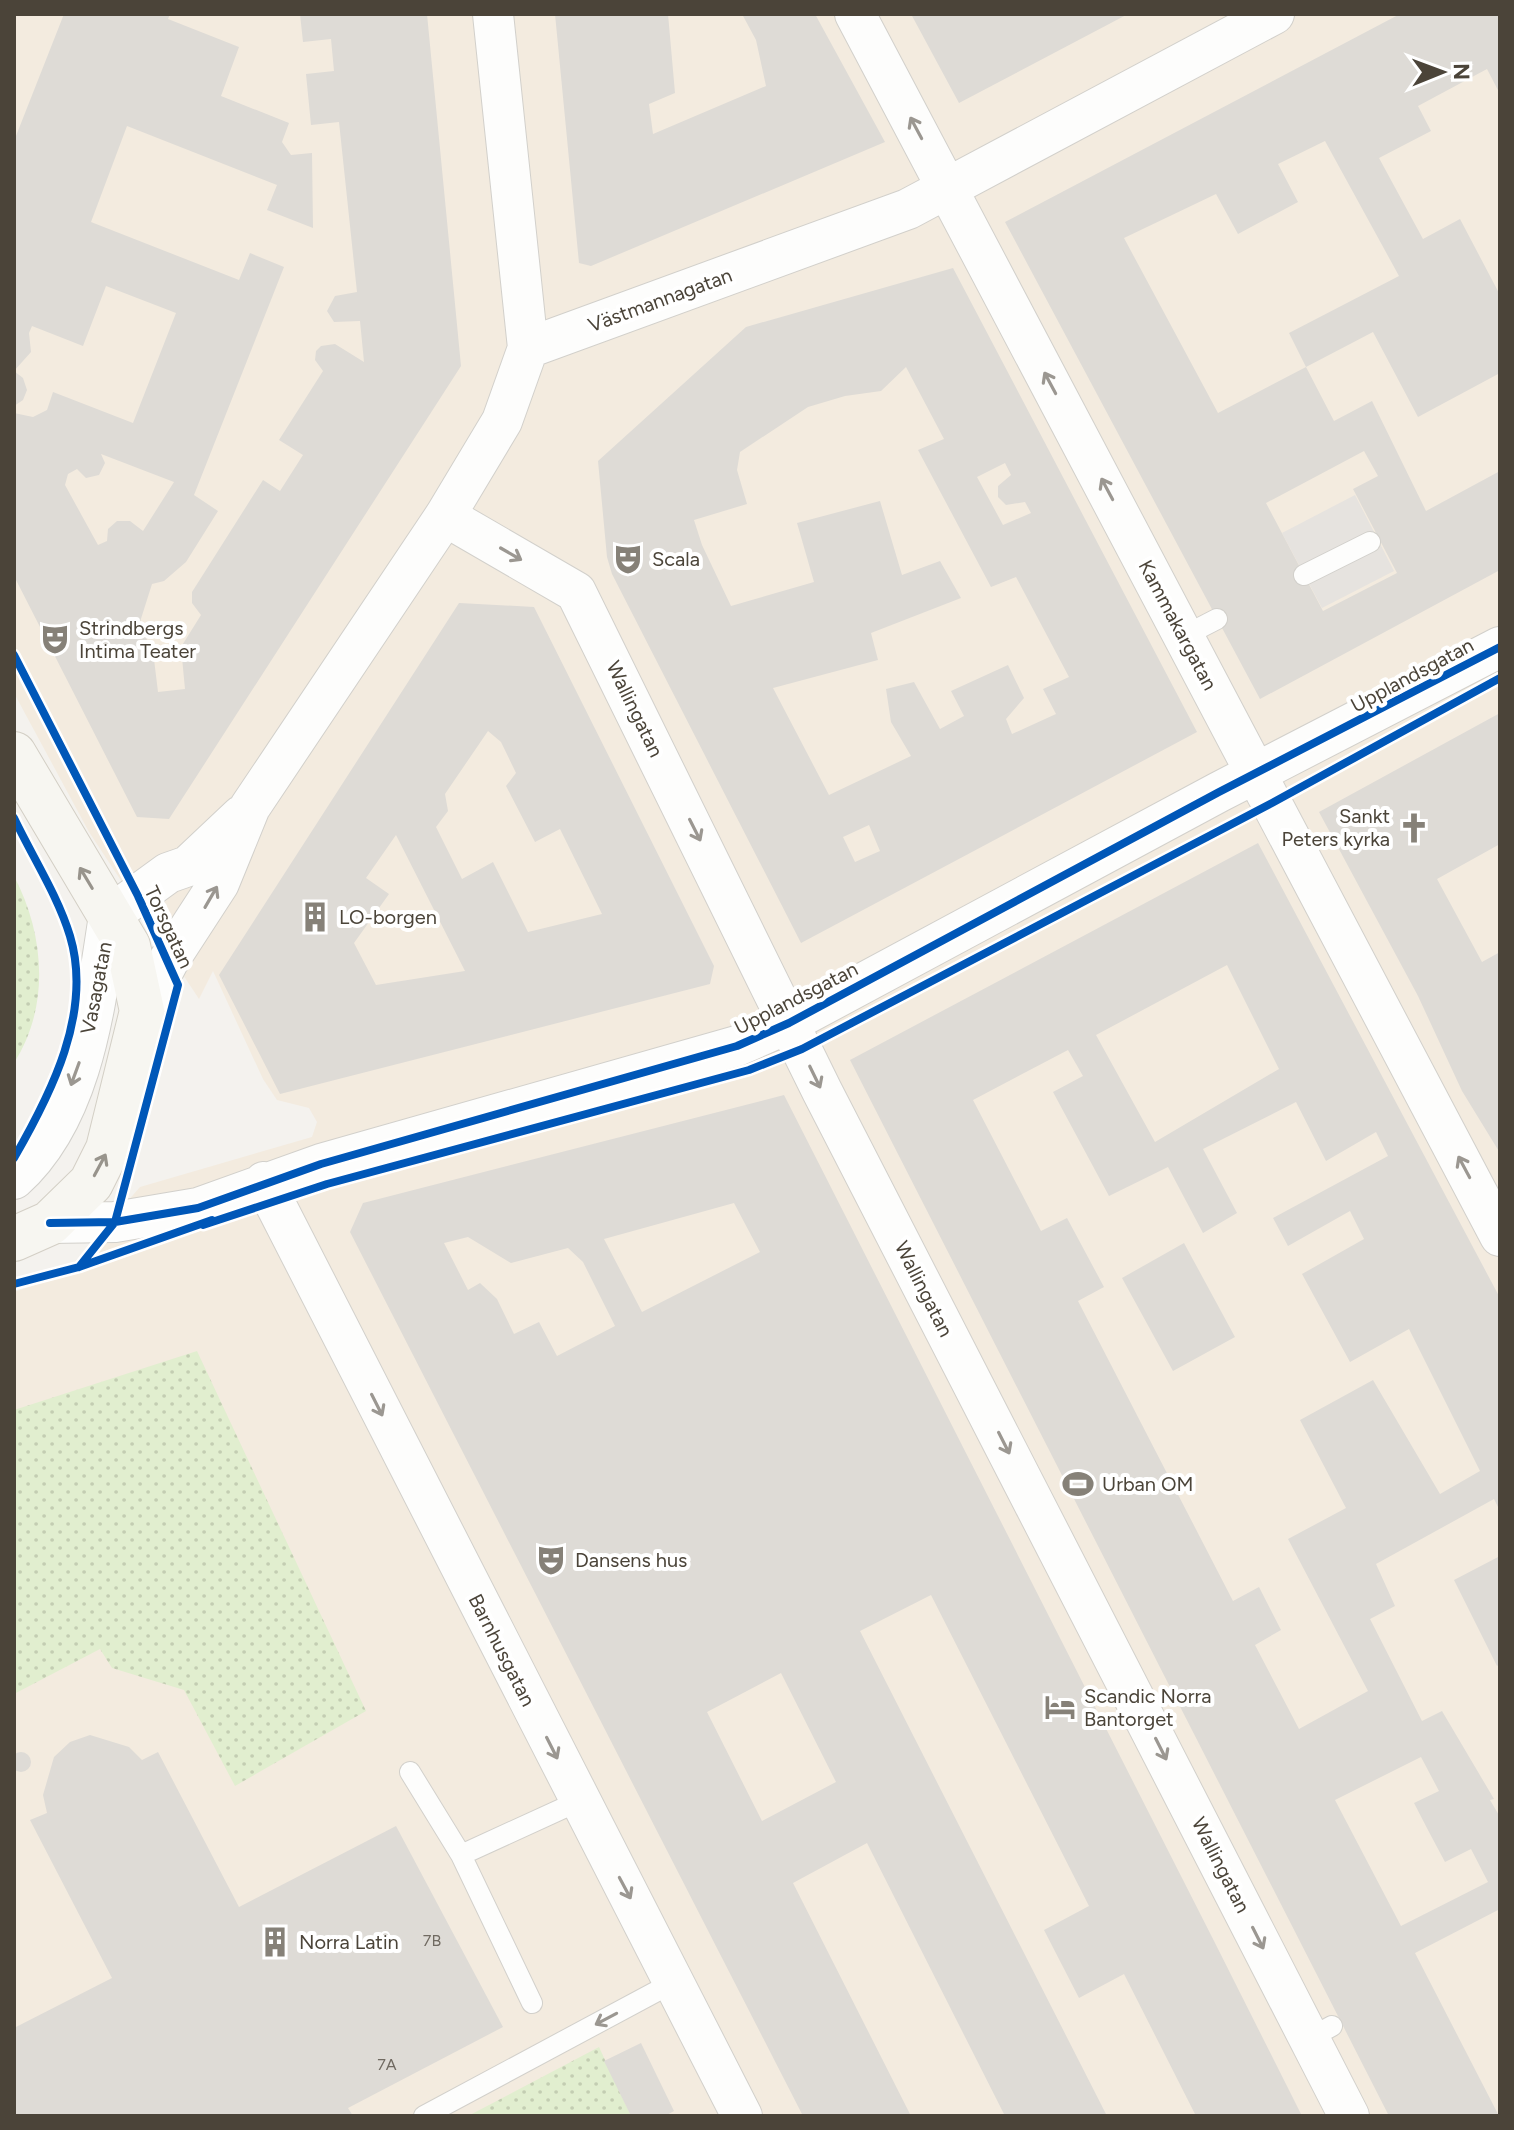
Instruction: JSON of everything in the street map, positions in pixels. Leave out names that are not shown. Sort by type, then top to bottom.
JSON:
[{"type":"main road","points":[[14,754],[109,916]]},
{"type":"main road","name":"Vasagatan","points":[[32,1231],[91,1183],[108,1149],[142,1011],[128,946],[109,916]]},
{"type":"street","points":[[142,1011],[169,960],[219,883],[250,807],[445,516],[502,421],[528,348],[493,14]]},
{"type":"street","name":"Kammakargatan","points":[[855,14],[947,188],[1200,628],[1257,773],[1500,1236]]},
{"type":"street","name":"Västmannagatan","points":[[528,348],[908,209],[1274,14]]},
{"type":"street","name":"Wallingatan","points":[[445,516],[576,592],[789,1023],[1321,2032],[1349,2116]]},
{"type":"street","name":"Upplandsgatan","points":[[32,1231],[156,1217],[198,1208],[264,1182],[737,1046],[789,1023],[1500,647]]},
{"type":"street","points":[[109,916],[168,873],[188,866],[250,807]]},
{"type":"street","name":"Vasagatan","points":[[14,1179],[28,1166],[53,1130],[78,1071],[97,995],[109,916]]},
{"type":"street","name":"Barnhusgatan","points":[[264,1182],[742,2116]]},
{"type":"lane","points":[[1304,575],[1370,542]]},
{"type":"lane","points":[[410,1772],[461,1855],[532,2003]]},
{"type":"lane","points":[[461,1855],[579,1801]]},
{"type":"lane","points":[[424,2116],[674,1982]]},
{"type":"shaded area","points":[[16,14],[1500,14],[1500,2116],[14,2116],[14,1292],[62,1276],[140,1187],[312,1137],[317,1122],[309,1108],[277,1100],[263,1079],[213,971],[199,999],[89,832],[14,693]]},
{"type":"shaded area","points":[[1355,495],[1394,571],[1322,608],[1282,533]]},
{"type":"green space","points":[[14,876],[32,921],[39,969],[34,1017],[14,1063]]},
{"type":"green space","points":[[197,1351],[366,1711],[235,1786],[184,1690],[112,1668],[100,1649],[14,1694],[14,1410]]},
{"type":"green space","points":[[599,2047],[631,2116],[468,2116]]},
{"type":"building","points":[[64,14],[170,14],[168,19],[239,47],[221,96],[289,123],[282,142],[291,155],[312,153],[313,228],[267,210],[277,185],[127,126],[91,222],[239,280],[250,253],[284,267],[194,495],[218,511],[186,562],[164,581],[152,584],[139,625],[153,651],[158,692],[185,689],[181,647],[201,615],[192,603],[192,592],[263,480],[280,491],[303,455],[279,440],[323,371],[315,360],[316,351],[321,346],[335,344],[364,362],[360,321],[334,322],[327,311],[335,296],[357,292],[339,122],[311,125],[306,74],[334,71],[331,39],[303,42],[300,14],[427,14],[461,366],[169,819],[137,817],[14,576],[14,413],[33,417],[47,410],[53,392],[133,423],[176,313],[106,286],[83,346],[32,326],[29,333],[31,352],[14,371],[14,141]],"holes":[[[101,454],[174,482],[143,531],[130,521],[117,521],[108,529],[107,541],[98,545],[65,485],[68,474],[77,469],[86,478],[99,475],[105,463]]]},
{"type":"building","points":[[555,14],[668,14],[675,93],[649,104],[653,134],[766,86],[756,40],[742,14],[815,14],[885,142],[591,266],[579,263]]},
{"type":"building","points":[[911,14],[1128,14],[959,103]]},
{"type":"building","points":[[1400,14],[1500,14],[1500,94],[1487,69],[1418,106],[1431,131],[1379,158],[1423,239],[1460,219],[1500,295],[1500,373],[1418,417],[1373,332],[1306,367],[1334,421],[1372,401],[1426,511],[1500,471],[1500,570],[1260,699],[1005,222]],"holes":[[[1325,141],[1399,276],[1289,333],[1306,367],[1218,413],[1124,238],[1216,194],[1238,234],[1298,202],[1278,164]],[[1364,451],[1378,476],[1353,489],[1397,573],[1323,611],[1266,503]]]},
{"type":"building","points":[[953,268],[1197,732],[801,943],[612,574],[607,557],[598,461],[746,327]],"holes":[[[906,367],[944,439],[918,450],[991,587],[1016,577],[1069,677],[1043,689],[1056,714],[1012,734],[1006,719],[1024,698],[1008,665],[951,691],[964,716],[940,729],[914,682],[886,689],[891,722],[911,756],[829,795],[773,688],[878,660],[871,633],[961,598],[940,561],[902,575],[880,501],[797,523],[814,582],[731,606],[702,545],[694,520],[747,504],[737,470],[740,452],[808,407],[845,396],[881,391]],[[1005,463],[1011,475],[998,486],[998,497],[1006,505],[1025,502],[1031,513],[1003,525],[977,477]],[[869,825],[880,851],[855,862],[843,837]]]},
{"type":"building","points":[[14,371],[23,378],[27,390],[23,400],[14,406]]},
{"type":"building","points":[[459,603],[534,607],[714,966],[710,984],[280,1094],[219,975]],"holes":[[[488,731],[501,742],[516,773],[506,786],[535,842],[560,829],[602,914],[528,932],[493,862],[462,879],[436,827],[448,811],[445,794]],[[396,835],[465,971],[376,985],[354,943],[389,894],[366,878]]]},
{"type":"building","points":[[1500,713],[1500,844],[1437,879],[1482,962],[1500,952],[1500,1153],[1462,1091],[1418,996],[1319,812]]},
{"type":"building","points":[[1258,843],[1500,1298],[1500,1511],[1494,1499],[1376,1564],[1395,1606],[1370,1619],[1422,1721],[1442,1711],[1494,1799],[1490,1800],[1500,1817],[1500,1909],[1415,1953],[1499,2116],[1389,2116],[850,1060]],"holes":[[[1227,965],[1279,1069],[1155,1142],[1096,1035]],[[1068,1050],[1083,1076],[1053,1092],[1109,1196],[1168,1167],[1203,1233],[1237,1213],[1203,1149],[1296,1102],[1326,1161],[1376,1132],[1388,1156],[1273,1218],[1288,1246],[1350,1211],[1364,1239],[1302,1274],[1350,1362],[1409,1329],[1480,1471],[1440,1494],[1373,1380],[1300,1420],[1346,1508],[1288,1539],[1368,1691],[1299,1729],[1255,1645],[1281,1630],[1259,1587],[1233,1601],[1078,1301],[1104,1287],[1067,1218],[1041,1231],[973,1100]],[[1421,1757],[1439,1791],[1414,1803],[1445,1862],[1471,1849],[1488,1882],[1401,1926],[1335,1800]]]},
{"type":"building","points":[[784,1095],[1302,2116],[1196,2116],[1124,1974],[1079,1998],[1044,1930],[1089,1906],[931,1595],[860,1631],[1107,2116],[1005,2116],[867,1843],[793,1883],[911,2116],[803,2116],[350,1232],[363,1203]],"holes":[[[734,1203],[760,1252],[642,1312],[604,1239]],[[468,1237],[511,1263],[568,1248],[583,1262],[615,1326],[557,1356],[539,1322],[514,1334],[497,1299],[480,1283],[468,1290],[444,1243]],[[781,1673],[836,1782],[762,1821],[707,1712]]]},
{"type":"building","points":[[1184,1243],[1235,1337],[1173,1371],[1122,1278]]},
{"type":"building","points":[[1500,1556],[1500,1664],[1497,1666],[1454,1580]]},
{"type":"building","name":"Norra Latin","points":[[90,1735],[129,1747],[142,1760],[158,1752],[239,1907],[396,1826],[503,2027],[348,2108],[353,2116],[14,2116],[14,2028],[112,1978],[30,1820],[47,1813],[43,1795],[54,1757],[70,1742]]},
{"type":"building","points":[[21,1752],[28,1755],[31,1762],[28,1769],[21,1772],[14,1769],[11,1762],[14,1755]]},
{"type":"building","points":[[641,2043],[674,2111],[665,2116],[631,2116],[604,2061]]},
{"type":"cycle path","points":[[50,1223],[115,1222],[198,1208],[321,1164],[737,1046],[789,1023],[1219,792],[1500,647]]},
{"type":"cycle path","name":"Torsgatan","points":[[14,655],[138,896],[178,985],[115,1222],[79,1267]]},
{"type":"cycle path","points":[[203,1225],[327,1184],[749,1070],[802,1049],[1272,803],[1500,678]]},
{"type":"cycle path","points":[[14,818],[65,921],[76,965],[76,994],[64,1052],[42,1107],[14,1158]]},
{"type":"cycle path","points":[[14,1284],[79,1267],[212,1220]]},
{"type":"place","name":"Scala","points":[[628,559]]},
{"type":"place","name":"Strindbergs Intima Teater","points":[[55,639]]},
{"type":"place","name":"Sankt Peters kyrka","points":[[1414,828]]},
{"type":"place","name":"LO-borgen","points":[[315,917]]},
{"type":"place","name":"Urban OM","points":[[1078,1484]]},
{"type":"place","name":"Dansens hus","points":[[551,1560]]},
{"type":"place","name":"Scandic Norra Bantorget","points":[[1060,1707]]},
{"type":"place","name":"Norra Latin","points":[[275,1942]]}]
